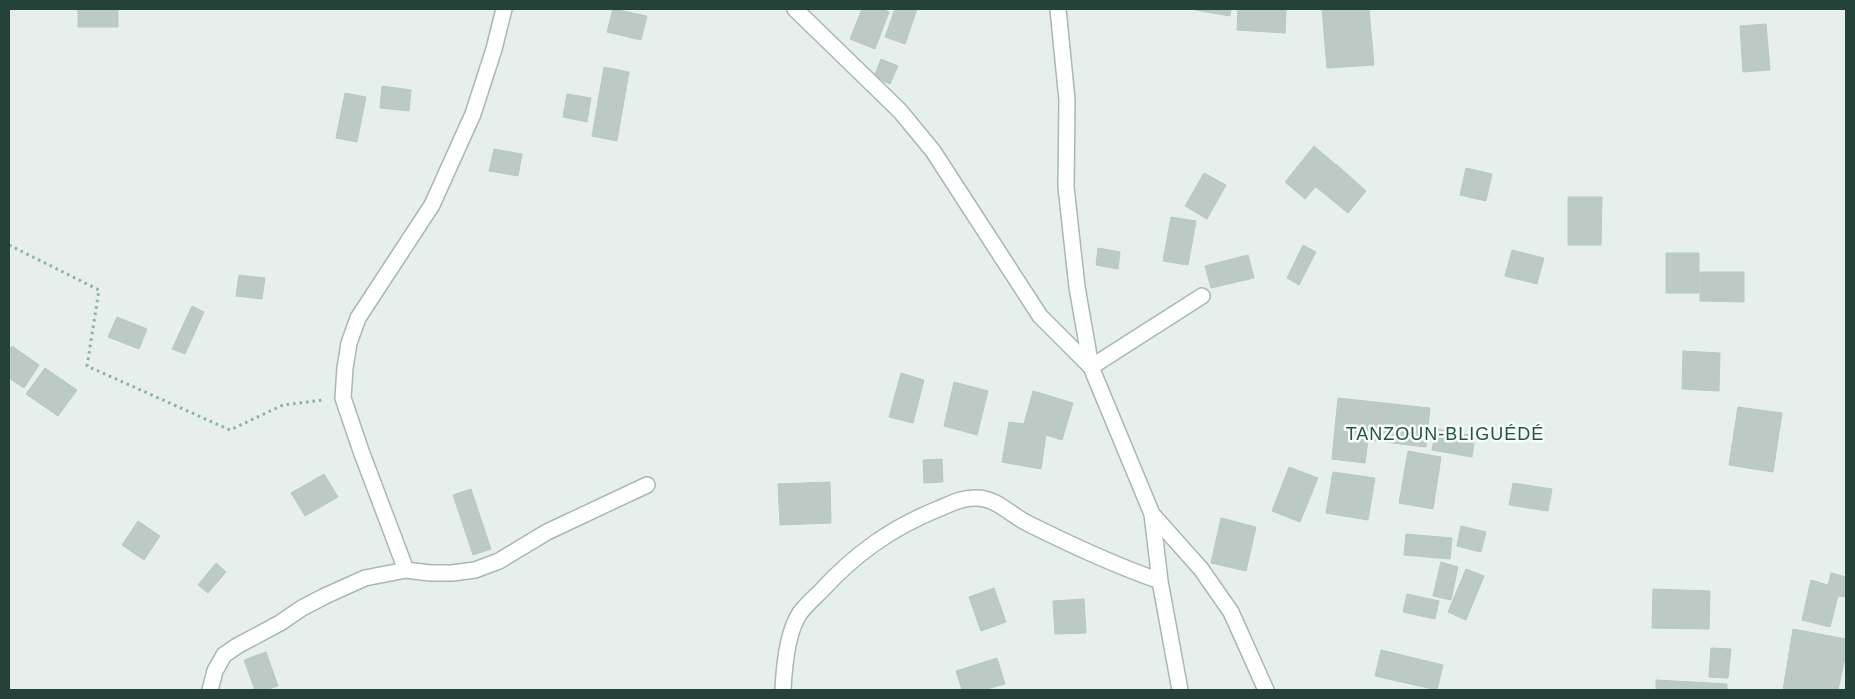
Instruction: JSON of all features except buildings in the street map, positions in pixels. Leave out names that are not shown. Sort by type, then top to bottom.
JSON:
[{"type":"street","points":[[406,570],[343,398],[349,344],[358,318],[432,205],[473,114],[494,49],[504,9]]},
{"type":"street","points":[[794,9],[900,111],[933,151],[1040,316],[1091,367]]},
{"type":"street","points":[[1058,9],[1067,100],[1066,187],[1077,287],[1091,367],[1152,514],[1160,581],[1180,690]]},
{"type":"street","points":[[1091,367],[1202,296]]},
{"type":"street","points":[[210,690],[215,671],[224,655],[260,632],[280,623],[302,608],[333,592],[365,578],[406,570],[444,573],[475,570],[499,561],[547,532],[647,485]]},
{"type":"street","points":[[783,690],[787,653],[792,630],[800,614],[822,589],[862,551],[886,535],[927,513],[958,500],[978,498],[992,501],[1024,522],[1079,549],[1123,568],[1160,581]]},
{"type":"street","points":[[1152,514],[1201,568],[1232,612],[1266,690]]},
{"type":"path","points":[[9,245],[100,290],[87,366],[230,430],[283,405],[343,398]]},
{"type":"district","name":"TANZOUN-BLIGUÉDÉ","points":[[1445,434]]}]
